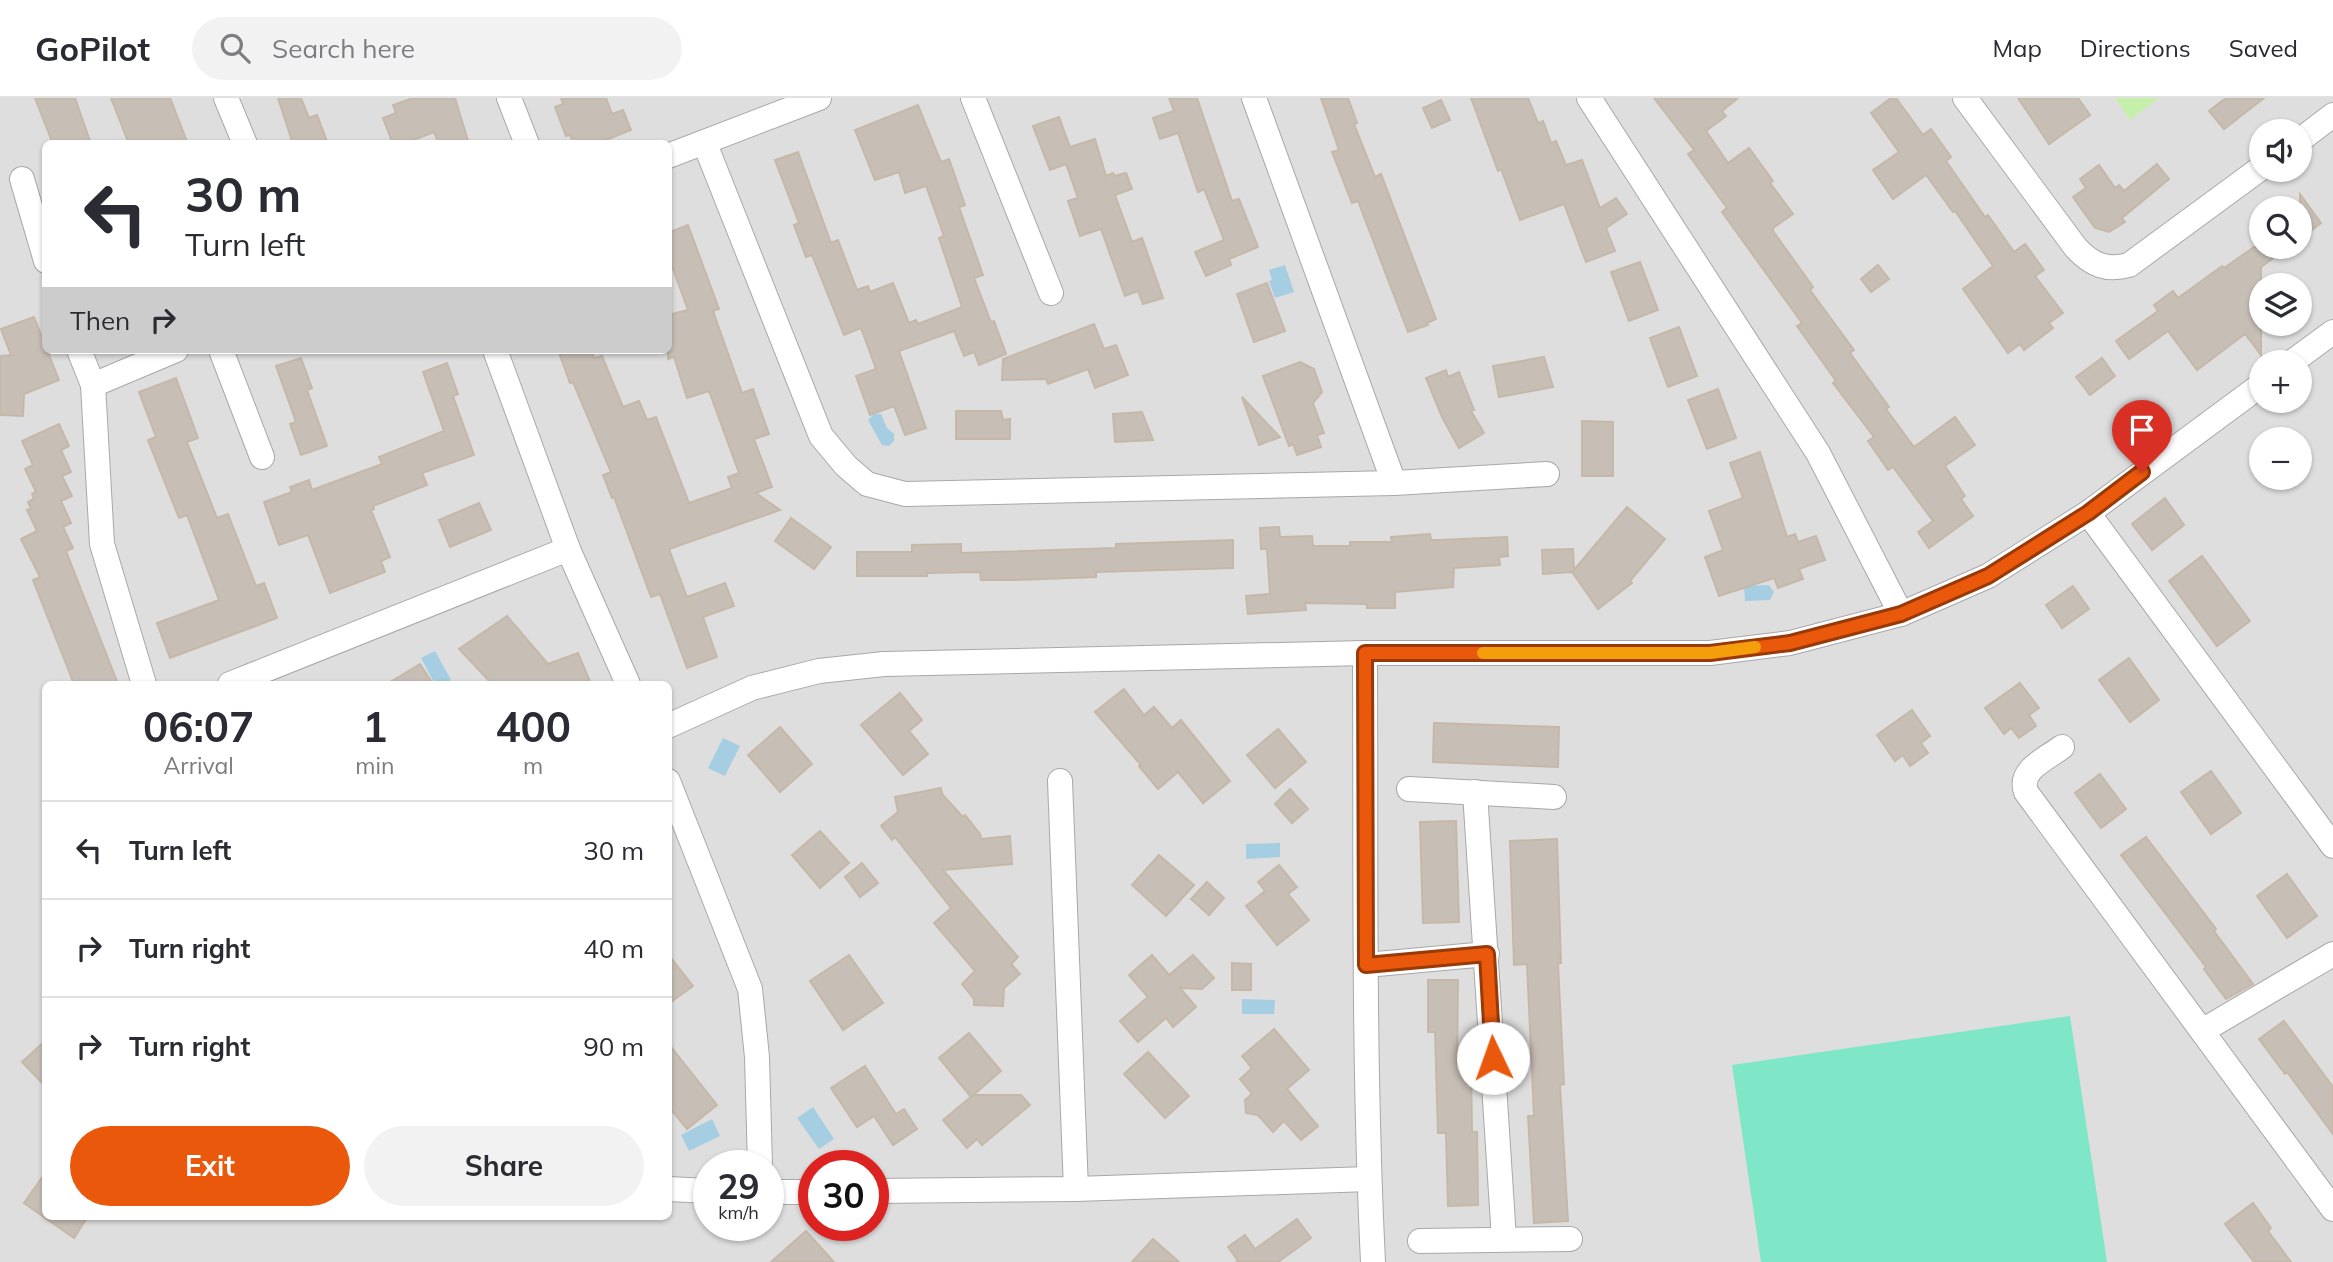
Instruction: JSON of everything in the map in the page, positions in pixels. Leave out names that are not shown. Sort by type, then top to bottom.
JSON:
[{"type":"street","points":[[226,98],[242,140]]},
{"type":"street","points":[[509,98],[525,140]]},
{"type":"street","points":[[672,155],[705,144],[785,104],[818,98]]},
{"type":"street","points":[[973,98],[1052,293]]},
{"type":"street","points":[[1254,98],[1394,483]]},
{"type":"street","points":[[1589,98],[1818,453],[1901,614]]},
{"type":"street","points":[[1965,98],[2076,248],[2088,260],[2101,267],[2115,269],[2129,265],[2249,177]]},
{"type":"street","points":[[2312,131],[2333,115]]},
{"type":"street","points":[[705,144],[821,436],[846,466],[867,484],[905,494],[1394,483],[1547,474]]},
{"type":"street","points":[[22,179],[42,247]]},
{"type":"street","points":[[2308,350],[2333,332]]},
{"type":"street","points":[[81,354],[93,385],[102,544],[143,681]]},
{"type":"street","points":[[93,385],[167,354]]},
{"type":"street","points":[[223,354],[262,457]]},
{"type":"street","points":[[496,354],[568,549],[627,681]]},
{"type":"street","points":[[672,724],[752,688],[819,671],[884,664],[1365,653],[1710,653],[1790,643],[1901,614],[1988,576],[2088,513],[2249,394]]},
{"type":"street","points":[[2088,513],[2333,846]]},
{"type":"street","points":[[238,681],[568,549]]},
{"type":"street","points":[[1365,653],[1366,965],[1373,1262]]},
{"type":"street","points":[[2062,747],[2026,774],[2023,783],[2026,792],[2333,1209]]},
{"type":"street","points":[[1060,782],[1076,1189]]},
{"type":"street","points":[[1409,789],[1554,797]]},
{"type":"street","points":[[672,792],[750,989],[757,1057],[760,1150]]},
{"type":"street","points":[[1475,792],[1504,1240]]},
{"type":"street","points":[[1366,965],[1487,954]]},
{"type":"street","points":[[2202,1031],[2333,954]]},
{"type":"street","points":[[889,1191],[1076,1189],[1369,1179]]},
{"type":"street","points":[[672,1189],[693,1190]]},
{"type":"street","points":[[1420,1241],[1570,1239]]},
{"type":"shaded area","points":[[0,98],[2333,98],[2333,1262],[0,1262]]},
{"type":"green space","points":[[2115,98],[2159,98],[2130,120]]},
{"type":"green space","points":[[2070,1016],[2107,1262],[1761,1262],[1732,1065]]},
{"type":"water","points":[[1285,265],[1294,292],[1275,298],[1269,281],[1272,280],[1269,270]]},
{"type":"water","points":[[874,414],[881,414],[887,428],[894,434],[894,441],[889,446],[882,445],[868,420]]},
{"type":"water","points":[[1769,585],[1774,592],[1770,600],[1745,601],[1744,586]]},
{"type":"water","points":[[435,651],[451,680],[433,681],[421,658]]},
{"type":"water","points":[[723,738],[740,746],[725,776],[708,768]]},
{"type":"water","points":[[1280,843],[1280,857],[1246,859],[1246,844]]},
{"type":"water","points":[[1242,999],[1275,1000],[1274,1014],[1242,1014]]},
{"type":"water","points":[[813,1107],[834,1139],[819,1149],[797,1118]]},
{"type":"water","points":[[712,1119],[720,1136],[689,1151],[681,1135]]},
{"type":"building","points":[[35,98],[75,98],[90,140],[51,140]]},
{"type":"building","points":[[111,98],[170,98],[186,140],[127,140]]},
{"type":"building","points":[[278,98],[301,98],[309,118],[317,115],[326,140],[292,140]]},
{"type":"building","points":[[413,98],[455,98],[468,140],[437,140],[434,132],[413,140],[391,140],[383,118],[396,113],[393,105]]},
{"type":"building","points":[[561,98],[606,98],[612,114],[623,110],[631,130],[606,140],[572,140],[570,135],[566,136],[555,107],[563,104]]},
{"type":"building","points":[[1169,98],[1197,98],[1232,201],[1239,199],[1258,247],[1229,259],[1231,265],[1206,276],[1195,252],[1224,240],[1204,189],[1198,192],[1178,133],[1160,139],[1153,118],[1174,111]]},
{"type":"building","points":[[1321,98],[1348,98],[1357,123],[1354,124],[1375,177],[1381,174],[1436,319],[1427,323],[1428,325],[1408,332],[1358,201],[1352,203],[1332,152],[1339,150]]},
{"type":"building","points":[[1471,98],[1528,98],[1538,123],[1543,121],[1551,143],[1556,141],[1566,165],[1582,160],[1600,208],[1616,198],[1627,214],[1606,228],[1615,251],[1586,262],[1564,204],[1520,220],[1501,169],[1498,171]]},
{"type":"building","points":[[1654,98],[1738,98],[1722,111],[1726,116],[1706,131],[1728,163],[1749,148],[1773,181],[1770,183],[1793,214],[1773,228],[1773,231],[1813,287],[1810,290],[1854,350],[1850,353],[1889,407],[1886,409],[1914,447],[1955,417],[1975,445],[1945,466],[1965,496],[1961,499],[1973,516],[1929,548],[1918,532],[1933,521],[1893,467],[1888,470],[1868,441],[1874,437],[1833,383],[1836,381],[1797,326],[1802,323],[1722,212],[1727,208],[1688,154],[1694,150]]},
{"type":"building","points":[[1891,98],[1896,98],[1923,135],[1931,129],[1951,157],[1946,161],[1985,217],[1988,215],[2014,252],[2025,244],[2044,270],[2035,276],[2063,313],[2049,323],[2053,328],[2024,350],[2020,344],[2008,353],[1963,289],[1993,266],[1926,175],[1893,199],[1873,170],[1899,152],[1871,113]]},
{"type":"building","points":[[2018,98],[2078,98],[2090,115],[2049,144]]},
{"type":"building","points":[[2226,98],[2264,98],[2224,129],[2209,111]]},
{"type":"building","points":[[1441,100],[1450,120],[1432,128],[1423,108]]},
{"type":"building","points":[[918,105],[941,162],[949,159],[965,205],[959,207],[983,275],[974,278],[1006,354],[979,365],[974,352],[964,356],[954,331],[899,351],[926,428],[905,435],[894,406],[870,415],[856,376],[876,369],[861,328],[844,335],[812,255],[806,257],[794,225],[799,223],[775,160],[798,152],[831,243],[838,240],[857,290],[868,286],[870,292],[893,283],[909,323],[916,320],[918,324],[962,307],[939,238],[944,236],[926,186],[905,193],[899,172],[875,180],[855,130]]},
{"type":"building","points":[[1059,117],[1070,147],[1095,139],[1106,176],[1126,173],[1132,189],[1115,195],[1132,242],[1142,238],[1163,298],[1143,304],[1138,291],[1125,296],[1101,229],[1080,236],[1068,201],[1078,198],[1066,164],[1050,170],[1033,126]]},
{"type":"building","points":[[2157,164],[2169,179],[2122,218],[2125,222],[2109,232],[2095,228],[2073,197],[2086,188],[2080,179],[2099,165],[2115,188],[2119,185],[2124,191]]},
{"type":"building","points":[[2312,211],[2321,223],[2312,230]]},
{"type":"building","points":[[688,225],[719,309],[713,311],[742,393],[753,389],[769,434],[754,439],[772,487],[756,493],[780,510],[669,549],[687,597],[725,583],[734,606],[703,617],[717,657],[687,668],[660,594],[651,597],[614,497],[612,498],[603,475],[611,472],[559,354],[592,354],[594,358],[602,356],[623,407],[639,401],[647,420],[656,417],[689,503],[732,488],[728,477],[739,473],[709,391],[687,398],[674,357],[668,359],[668,354],[672,354],[672,314],[688,310],[672,266],[672,231]]},
{"type":"building","points":[[2249,250],[2249,259],[2272,259],[2261,267],[2261,273],[2249,273],[2249,336],[2261,336],[2261,350],[2257,350],[2245,334],[2197,370],[2168,331],[2129,359],[2116,341],[2158,311],[2154,305],[2173,291],[2178,298],[2222,266],[2224,268]]},
{"type":"building","points":[[1640,262],[1658,310],[1629,321],[1611,272]]},
{"type":"building","points":[[1878,265],[1889,279],[1871,292],[1861,279]]},
{"type":"building","points":[[1267,283],[1285,331],[1254,342],[1237,294]]},
{"type":"building","points":[[34,317],[42,337],[42,354],[49,354],[59,380],[24,394],[23,416],[0,415],[0,356],[11,355],[1,329]]},
{"type":"building","points":[[1094,324],[1104,349],[1116,345],[1128,375],[1095,388],[1088,369],[1048,384],[1046,379],[1002,380],[1003,359]]},
{"type":"building","points":[[1679,327],[1697,376],[1668,387],[1650,338]]},
{"type":"building","points":[[1544,357],[1553,387],[1499,397],[1493,366]]},
{"type":"building","points":[[301,358],[312,388],[307,390],[327,446],[301,455],[290,424],[296,422],[276,366]]},
{"type":"building","points":[[2102,358],[2115,376],[2090,395],[2076,377]]},
{"type":"building","points":[[1300,362],[1314,369],[1322,392],[1313,403],[1324,433],[1317,435],[1321,447],[1297,455],[1293,444],[1289,446],[1263,376]]},
{"type":"building","points":[[447,363],[458,394],[453,396],[474,455],[422,473],[427,485],[373,506],[374,509],[371,510],[390,557],[381,561],[385,572],[330,593],[308,535],[279,545],[264,502],[292,492],[290,487],[309,480],[312,490],[382,464],[379,457],[444,431],[423,372]]},
{"type":"building","points":[[1446,370],[1448,377],[1459,372],[1474,410],[1471,411],[1484,433],[1459,448],[1442,417],[1426,378]]},
{"type":"building","points":[[176,378],[198,438],[187,442],[217,518],[228,514],[256,586],[264,583],[277,618],[170,658],[157,623],[219,600],[187,515],[179,518],[148,440],[156,437],[139,392]]},
{"type":"building","points":[[1718,389],[1736,438],[1707,449],[1688,400]]},
{"type":"building","points":[[1242,397],[1280,437],[1259,445]]},
{"type":"building","points":[[956,411],[1001,411],[1003,420],[1010,419],[1010,439],[956,439]]},
{"type":"building","points":[[1142,412],[1153,440],[1115,442],[1113,414]]},
{"type":"building","points":[[1582,421],[1613,422],[1613,476],[1582,476]]},
{"type":"building","points":[[59,424],[69,446],[61,450],[71,472],[62,476],[72,496],[61,501],[71,523],[63,527],[73,548],[66,551],[117,681],[73,681],[33,580],[40,577],[21,539],[37,531],[27,510],[31,509],[28,502],[34,499],[32,494],[36,492],[25,469],[33,465],[22,441]]},
{"type":"building","points":[[1760,452],[1787,537],[1795,534],[1798,542],[1816,536],[1825,560],[1799,569],[1803,579],[1778,588],[1774,578],[1719,596],[1705,557],[1723,550],[1709,511],[1743,498],[1730,463]]},
{"type":"building","points":[[2165,498],[2184,525],[2152,550],[2132,524]]},
{"type":"building","points":[[479,503],[491,530],[450,547],[439,520]]},
{"type":"building","points":[[1627,507],[1665,539],[1630,581],[1632,583],[1598,609],[1572,572],[1543,574],[1542,550],[1573,549],[1574,570]]},
{"type":"building","points":[[791,518],[831,547],[814,569],[775,541]]},
{"type":"building","points":[[1279,527],[1280,537],[1312,536],[1313,546],[1350,546],[1350,542],[1392,542],[1391,537],[1430,534],[1431,540],[1507,537],[1508,556],[1499,557],[1500,565],[1454,568],[1453,587],[1395,592],[1395,608],[1367,608],[1367,604],[1305,603],[1306,610],[1248,614],[1246,596],[1270,594],[1267,549],[1261,549],[1260,528]]},
{"type":"building","points":[[1233,540],[1233,568],[1096,572],[1096,577],[1016,580],[981,580],[980,572],[927,573],[927,576],[857,576],[857,552],[912,552],[912,545],[961,544],[961,553],[1116,548],[1116,544]]},
{"type":"building","points":[[2202,556],[2250,621],[2217,646],[2169,581]]},
{"type":"building","points":[[2073,586],[2089,609],[2062,628],[2046,605]]},
{"type":"building","points":[[507,616],[548,664],[578,653],[590,681],[489,681],[459,649]]},
{"type":"building","points":[[2129,658],[2159,700],[2130,722],[2099,680]]},
{"type":"building","points":[[420,664],[431,681],[392,681]]},
{"type":"building","points":[[2020,683],[2039,708],[2029,715],[2036,726],[2019,738],[2011,728],[2004,734],[1985,708]]},
{"type":"building","points":[[1124,689],[1144,715],[1154,707],[1172,728],[1181,720],[1230,781],[1203,803],[1178,772],[1158,789],[1095,712]]},
{"type":"building","points":[[900,693],[922,720],[909,731],[928,754],[903,775],[861,725]]},
{"type":"building","points":[[1912,710],[1930,736],[1921,743],[1928,753],[1910,766],[1903,755],[1895,761],[1877,735]]},
{"type":"building","points":[[1434,723],[1559,727],[1558,767],[1433,762]]},
{"type":"building","points":[[780,727],[812,764],[780,792],[748,755]]},
{"type":"building","points":[[1278,729],[1306,762],[1275,788],[1247,755]]},
{"type":"building","points":[[2211,771],[2241,813],[2211,834],[2181,792]]},
{"type":"building","points":[[2100,774],[2126,809],[2101,828],[2075,793]]},
{"type":"building","points":[[941,788],[942,794],[963,817],[965,815],[981,839],[1010,836],[1012,864],[943,870],[1018,957],[1011,964],[1020,974],[1004,988],[1003,1006],[974,1005],[974,999],[962,984],[975,971],[934,923],[951,908],[895,837],[892,840],[881,826],[898,812],[895,797]]},
{"type":"building","points":[[1290,789],[1308,809],[1292,823],[1275,804]]},
{"type":"building","points":[[1456,821],[1459,922],[1423,923],[1420,822]]},
{"type":"building","points":[[820,831],[849,863],[820,888],[792,855]]},
{"type":"building","points":[[2146,837],[2216,929],[2214,931],[2253,984],[2226,999],[2204,969],[2206,967],[2121,855]]},
{"type":"building","points":[[1557,839],[1561,963],[1558,964],[1564,1084],[1560,1085],[1568,1221],[1534,1223],[1528,1116],[1534,1116],[1527,964],[1514,965],[1510,841]]},
{"type":"building","points":[[1159,855],[1194,885],[1166,916],[1132,885]]},
{"type":"building","points":[[862,863],[878,883],[860,897],[845,877]]},
{"type":"building","points":[[1279,865],[1297,887],[1288,894],[1309,920],[1277,945],[1246,906],[1265,891],[1258,882]]},
{"type":"building","points":[[2287,874],[2317,916],[2287,938],[2257,896]]},
{"type":"building","points":[[1207,882],[1224,898],[1209,915],[1191,899]]},
{"type":"building","points":[[849,955],[883,1003],[843,1030],[810,981]]},
{"type":"building","points":[[1152,955],[1169,975],[1193,955],[1214,978],[1202,989],[1180,988],[1196,1007],[1173,1027],[1166,1018],[1138,1042],[1120,1021],[1148,997],[1129,975]]},
{"type":"building","points":[[672,959],[693,986],[672,1001]]},
{"type":"building","points":[[1232,963],[1251,964],[1251,990],[1232,990]]},
{"type":"building","points":[[1428,980],[1458,980],[1457,1064],[1471,1064],[1472,1132],[1477,1132],[1478,1205],[1448,1206],[1446,1133],[1438,1133],[1435,1032],[1428,1032]]},
{"type":"building","points":[[2284,1021],[2333,1087],[2333,1134],[2259,1039]]},
{"type":"building","points":[[1274,1029],[1309,1070],[1287,1089],[1318,1126],[1301,1140],[1284,1121],[1273,1132],[1258,1115],[1246,1113],[1245,1100],[1252,1094],[1240,1079],[1252,1068],[1242,1056]]},
{"type":"building","points":[[969,1033],[1001,1071],[971,1097],[939,1058]]},
{"type":"building","points":[[42,1044],[42,1083],[22,1062]]},
{"type":"building","points":[[672,1048],[717,1105],[687,1129],[672,1111]]},
{"type":"building","points":[[1148,1052],[1189,1096],[1165,1118],[1124,1074]]},
{"type":"building","points":[[865,1066],[896,1114],[904,1109],[917,1129],[893,1145],[874,1116],[857,1127],[831,1088]]},
{"type":"building","points":[[973,1095],[1021,1095],[1030,1105],[982,1145],[977,1139],[967,1148],[943,1120]]},
{"type":"building","points":[[42,1178],[42,1216],[24,1203]]},
{"type":"building","points":[[2253,1203],[2271,1228],[2268,1231],[2291,1262],[2254,1262],[2225,1224]]},
{"type":"building","points":[[1297,1219],[1311,1238],[1278,1262],[1236,1262],[1238,1261],[1228,1247],[1245,1235],[1255,1249]]},
{"type":"building","points":[[48,1220],[85,1220],[74,1238]]},
{"type":"building","points":[[798,1238],[798,1241],[815,1241],[834,1262],[771,1262]]},
{"type":"building","points":[[1153,1239],[1179,1262],[1132,1262]]},
{"type":"slow traffic","points":[[1483,653],[1710,653],[1755,647]]},
{"type":"route","points":[[1493,1058],[1487,954],[1366,965],[1365,653],[1710,653],[1790,643],[1901,614],[1988,576],[2088,513],[2142,472]]}]
